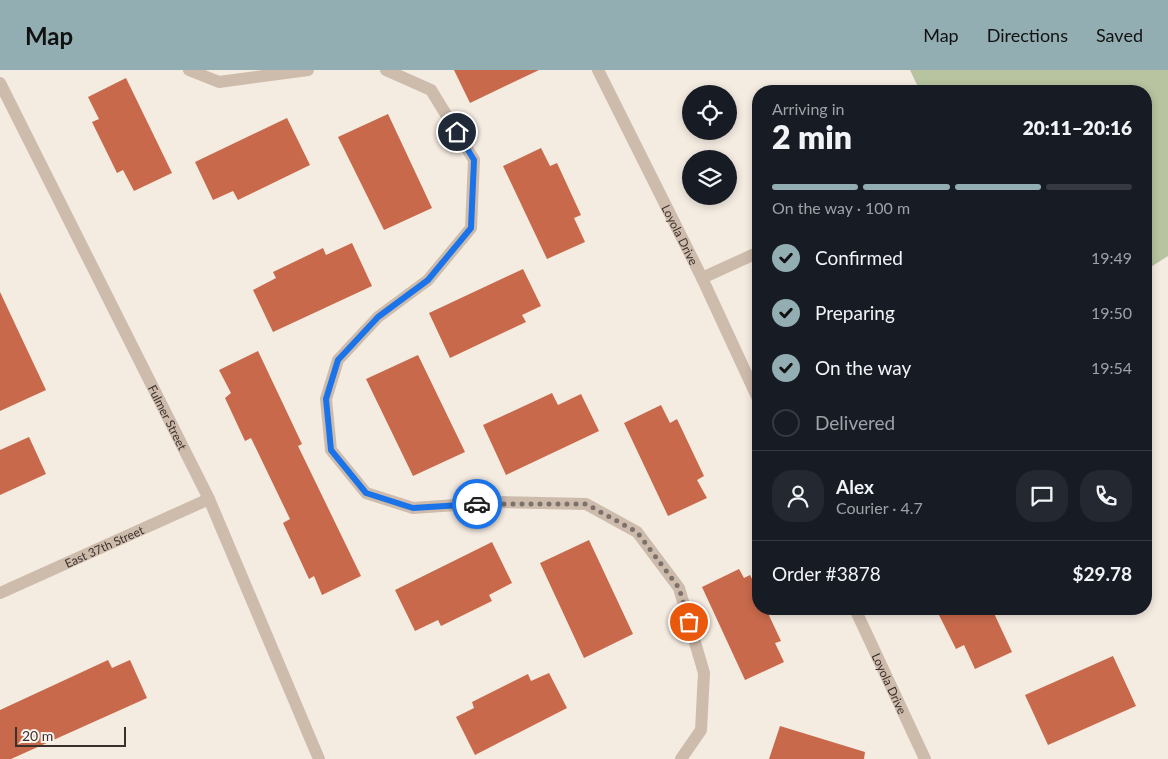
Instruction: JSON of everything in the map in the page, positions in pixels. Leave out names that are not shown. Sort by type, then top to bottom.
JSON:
[{"type":"street","points":[[189,70],[219,82],[308,70]]},
{"type":"street","points":[[386,70],[431,90],[474,160],[471,228],[428,280],[378,317],[338,360],[326,399],[331,450],[366,493],[413,508],[499,502],[586,504],[637,532],[679,588],[704,673],[701,730],[681,759]]},
{"type":"street","name":"Loyola Drive","points":[[598,70],[702,278],[752,386]]},
{"type":"street","name":"Fulmer Street","points":[[0,83],[209,499],[319,759]]},
{"type":"street","points":[[702,278],[752,255]]},
{"type":"street","name":"East 37th Street","points":[[0,593],[209,499]]},
{"type":"street","name":"Loyola Drive","points":[[859,615],[925,759]]},
{"type":"green space","points":[[910,70],[1168,70],[1168,256],[1152,266],[1152,85],[917,85]]},
{"type":"building","points":[[454,70],[539,70],[470,103]]},
{"type":"building","points":[[126,78],[172,173],[134,191],[123,170],[117,173],[92,122],[99,119],[88,97]]},
{"type":"building","points":[[388,114],[432,208],[384,230],[338,137]]},
{"type":"building","points":[[287,118],[310,165],[238,200],[233,191],[213,200],[195,162]]},
{"type":"building","points":[[541,148],[550,166],[557,163],[581,215],[574,218],[585,242],[547,259],[503,166]]},
{"type":"building","points":[[352,243],[372,286],[273,332],[253,290],[276,278],[273,272],[323,248],[326,255]]},
{"type":"building","points":[[523,269],[541,306],[522,315],[526,322],[450,358],[429,313]]},
{"type":"building","points":[[0,292],[46,390],[0,411]]},
{"type":"building","points":[[258,351],[302,444],[298,446],[361,576],[322,595],[314,576],[309,579],[283,523],[290,519],[251,438],[245,441],[225,398],[231,393],[219,370]]},
{"type":"building","points":[[418,355],[465,452],[413,476],[366,379]]},
{"type":"building","points":[[552,393],[558,405],[581,394],[599,431],[506,475],[483,425]]},
{"type":"building","points":[[661,405],[670,423],[677,419],[704,476],[697,480],[707,498],[668,516],[624,423]]},
{"type":"building","points":[[29,437],[46,474],[0,495],[0,450]]},
{"type":"building","points":[[589,540],[633,634],[584,658],[540,563]]},
{"type":"building","points":[[492,542],[512,583],[489,595],[492,601],[441,626],[438,620],[415,631],[395,590]]},
{"type":"building","points":[[739,569],[744,578],[750,575],[752,579],[752,615],[769,615],[781,641],[775,643],[784,662],[745,680],[702,587]]},
{"type":"building","points":[[939,615],[995,615],[1012,652],[975,669],[964,645],[956,649]]},
{"type":"building","points":[[1113,656],[1136,706],[1048,745],[1025,695]]},
{"type":"building","points":[[108,660],[112,668],[130,660],[147,698],[11,759],[0,759],[0,710]]},
{"type":"building","points":[[549,673],[567,708],[475,755],[456,717],[474,708],[472,702],[528,674],[531,681]]},
{"type":"building","points":[[780,726],[865,752],[864,759],[769,759]]},
{"type":"way so far","points":[[477,504],[499,502],[586,504],[637,532],[679,588],[689,622]]},
{"type":"route","points":[[457,132],[474,160],[471,228],[428,280],[378,317],[338,360],[326,399],[331,450],[366,493],[413,508],[477,504]]}]
